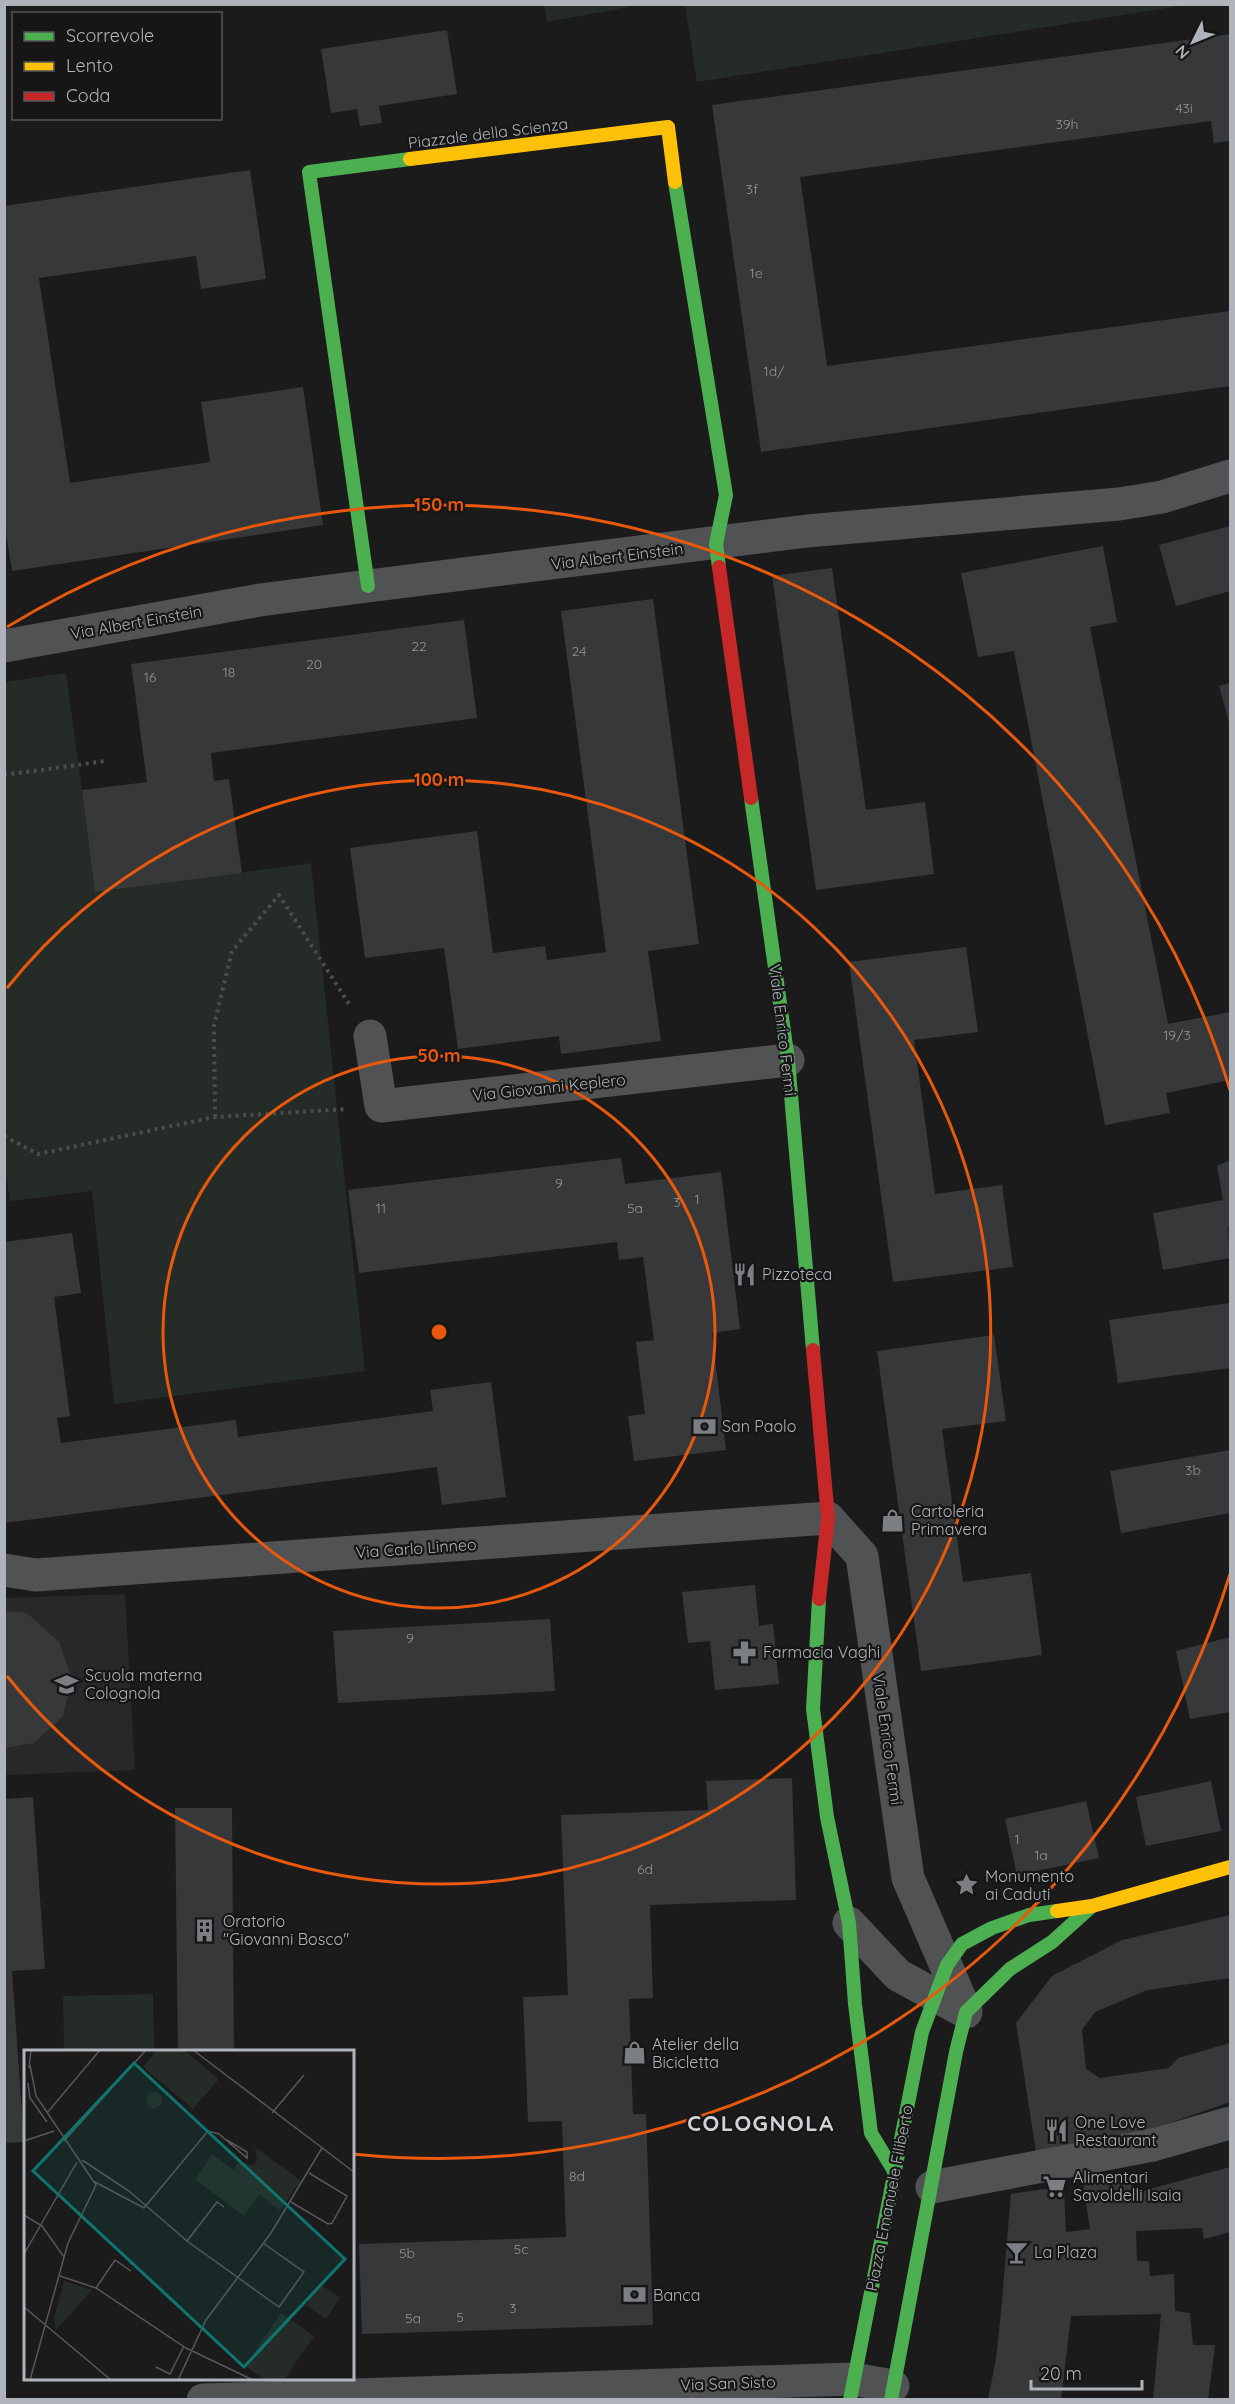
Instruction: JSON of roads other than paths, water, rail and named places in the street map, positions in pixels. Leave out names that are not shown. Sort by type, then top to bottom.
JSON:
[{"type":"street","name":"Piazzale della Scienza","points":[[368,586],[341,383],[309,172],[668,127],[679,211],[726,495],[716,544]]},
{"type":"street","name":"Via Albert Einstein","points":[[4,646],[260,600],[368,586],[807,531],[1119,504],[1162,497],[1230,476]]},
{"type":"street","name":"Viale Enrico Fermi","points":[[716,544],[788,1060],[828,1518],[819,1594],[813,1709],[827,1817],[849,1923],[855,2004],[871,2133],[894,2171]]},
{"type":"street","name":"Via Giovanni Keplero","points":[[370,1036],[381,1106],[788,1060]]},
{"type":"street","name":"Viale Enrico Fermi","points":[[828,1518],[862,1556],[908,1878],[947,1965]]},
{"type":"street","name":"Via Carlo Linneo","points":[[4,1570],[36,1575],[828,1518]]},
{"type":"street","name":"Piazza Emanuele Filiberto","points":[[852,2389],[922,2032],[947,1965],[962,1944],[992,1928],[1029,1915],[1092,1906],[1230,1867]]},
{"type":"street","points":[[892,2393],[956,2052],[966,2012],[1010,1970],[1052,1942],[1092,1906]]},
{"type":"street","points":[[849,1923],[898,1975],[966,2012]]},
{"type":"street","points":[[947,1965],[966,2012]]},
{"type":"street","points":[[932,2187],[1153,2145],[1230,2123]]},
{"type":"street","name":"Via San Sisto","points":[[203,2400],[852,2389],[892,2393]]},
{"type":"place","name":"Pizzoteca","points":[[744,1274]]},
{"type":"place","name":"San Paolo","points":[[704,1426]]},
{"type":"place","name":"Cartoleria Primavera","points":[[893,1520]]},
{"type":"place","name":"Farmacia Vaghi","points":[[745,1652]]},
{"type":"place","name":"Scuola materna Colognola","points":[[67,1684]]},
{"type":"place","name":"Monumento ai Caduti","points":[[967,1885]]},
{"type":"place","name":"Oratorio \"Giovanni Bosco\"","points":[[205,1930]]},
{"type":"place","name":"Atelier della Bicicletta","points":[[634,2053]]},
{"type":"place","name":"One Love Restaurant","points":[[1057,2131]]},
{"type":"place","name":"Alimentari Savoldelli Isaia","points":[[1055,2186]]},
{"type":"place","name":"La Plaza","points":[[1016,2252]]},
{"type":"place","name":"Banca","points":[[635,2295]]},
{"type":"district","name":"COLOGNOLA","points":[[761,2123]]}]
